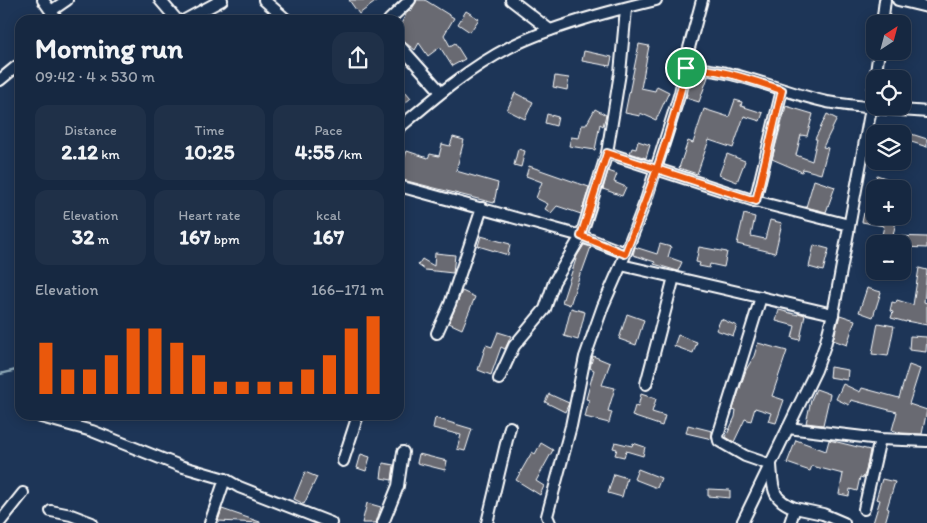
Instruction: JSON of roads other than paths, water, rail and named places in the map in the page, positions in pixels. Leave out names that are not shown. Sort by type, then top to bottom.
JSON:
[{"type":"street","points":[[43,0],[53,15]]},
{"type":"street","points":[[50,11],[67,0]]},
{"type":"street","points":[[160,0],[173,15]]},
{"type":"street","points":[[194,15],[222,0]]},
{"type":"street","points":[[264,0],[281,15]]},
{"type":"street","points":[[394,15],[410,0]]},
{"type":"street","points":[[511,0],[550,30]]},
{"type":"street","points":[[404,124],[470,70],[510,47],[550,30],[656,0]]},
{"type":"street","points":[[550,523],[547,516],[571,426],[585,357],[603,306],[646,200],[680,93],[702,0]]},
{"type":"street","points":[[884,15],[886,0]]},
{"type":"street","points":[[898,0],[927,7]]},
{"type":"street","points":[[499,379],[514,346],[545,310],[554,282],[581,236],[607,153],[620,73],[626,9]]},
{"type":"street","points":[[404,51],[441,92]]},
{"type":"street","points":[[0,80],[15,68]]},
{"type":"street","points":[[686,68],[724,73],[828,102],[866,107]]},
{"type":"street","points":[[756,201],[782,90]]},
{"type":"street","points":[[911,111],[927,112]]},
{"type":"street","points":[[742,523],[816,370],[825,345],[833,314],[870,115]]},
{"type":"street","points":[[607,153],[756,201],[849,225]]},
{"type":"street","points":[[404,187],[581,236],[625,254]]},
{"type":"street","points":[[437,333],[450,304],[482,208]]},
{"type":"street","points":[[621,265],[833,314]]},
{"type":"street","points":[[646,384],[674,277]]},
{"type":"street","points":[[761,297],[718,436],[719,441],[745,456],[770,465]]},
{"type":"street","points":[[53,420],[92,431],[180,466],[225,479],[239,487],[332,523]]},
{"type":"street","points":[[343,461],[356,420]]},
{"type":"street","points":[[487,523],[510,427]]},
{"type":"street","points":[[788,428],[880,439],[927,442]]},
{"type":"street","points":[[864,509],[880,439]]},
{"type":"street","points":[[383,523],[398,486],[403,452]]},
{"type":"street","points":[[770,465],[773,487],[777,498],[783,504],[823,514],[844,523]]},
{"type":"street","points":[[210,523],[225,479]]},
{"type":"street","points":[[0,522],[23,493]]},
{"type":"street","points":[[790,523],[795,508]]},
{"type":"street","points":[[51,512],[71,515],[92,523]]},
{"type":"waterway","points":[[0,374],[15,370]]}]
